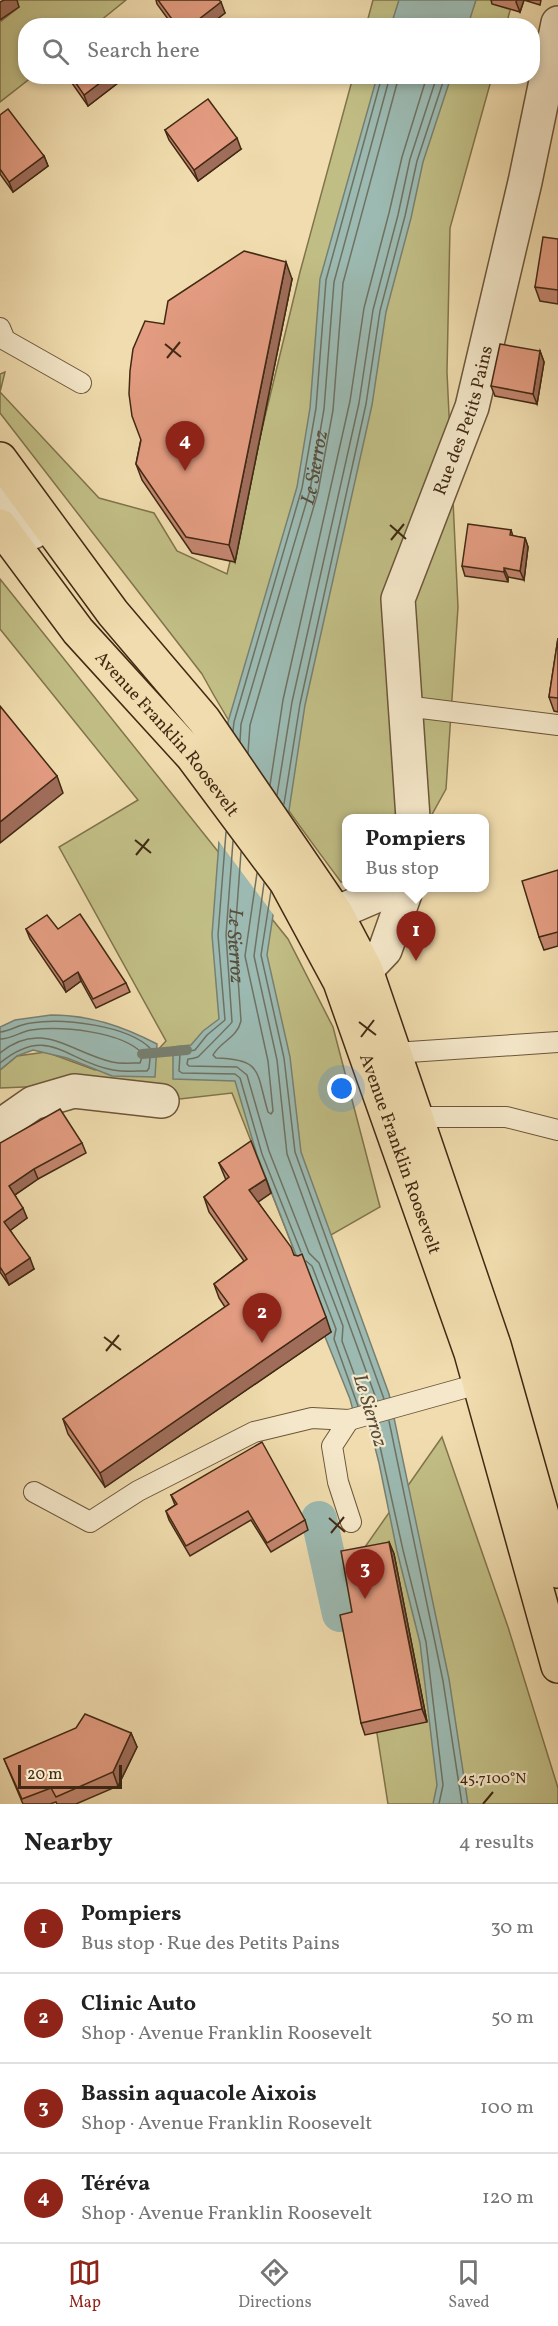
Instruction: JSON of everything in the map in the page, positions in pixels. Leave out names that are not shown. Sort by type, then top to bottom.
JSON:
[{"type":"main road","name":"Avenue Franklin Roosevelt","points":[[0,459],[113,613],[204,720],[336,913],[366,970],[416,1117],[491,1380],[558,1666]]},
{"type":"main road","name":"Avenue Franklin Roosevelt","points":[[0,526],[78,631],[192,756],[286,882],[340,982],[471,1353],[491,1380],[558,1571]]},
{"type":"street","name":"Rue des Petits Pains","points":[[413,814],[398,599],[472,407],[525,182],[558,23]]},
{"type":"street","points":[[0,487],[40,542],[74,559]]},
{"type":"street","points":[[336,913],[385,892]]},
{"type":"street","points":[[366,970],[385,950],[406,892]]},
{"type":"street","points":[[0,1126],[33,1103],[74,1091],[162,1101]]},
{"type":"lane","points":[[2,337],[81,383]]},
{"type":"lane","points":[[405,706],[558,725]]},
{"type":"lane","points":[[394,1053],[558,1042]]},
{"type":"lane","points":[[416,1117],[506,1117],[558,1130]]},
{"type":"lane","points":[[34,1492],[90,1522],[138,1491],[254,1432],[312,1418],[349,1420],[491,1380]]},
{"type":"lane","points":[[349,1420],[332,1446],[338,1482],[351,1522]]},
{"type":"shaded area","points":[[14,0],[126,0],[104,18],[18,18],[18,84],[23,84],[0,102],[0,22],[19,7]]},
{"type":"shaded area","points":[[373,0],[513,0],[508,18],[368,18]]},
{"type":"shaded area","points":[[351,84],[490,84],[450,228],[447,372],[458,607],[446,789],[432,814],[342,814],[342,882],[250,755],[202,674],[0,413],[0,392],[99,498],[154,513],[177,551],[227,574],[300,272]]},
{"type":"shaded area","points":[[5,372],[0,392],[0,374]]},
{"type":"shaded area","points":[[0,579],[288,939],[333,1027],[380,1207],[296,1255],[232,1093],[162,1101],[49,1086],[0,1088],[0,1070],[17,1056],[46,1052],[95,1070],[155,1053],[166,1041],[59,847],[138,800],[0,629]]},
{"type":"shaded area","points":[[442,1437],[508,1627],[558,1788],[558,1804],[388,1804],[351,1567]]},
{"type":"water","points":[[399,0],[476,0],[470,18],[393,18]]},
{"type":"water","name":"Le Sierroz","points":[[375,84],[449,84],[423,162],[386,312],[372,405],[305,705],[267,955],[290,1057],[301,1152],[389,1394],[449,1679],[468,1804],[433,1804],[437,1785],[420,1643],[367,1416],[356,1422],[350,1399],[293,1257],[296,1255],[257,1155],[235,1081],[173,1079],[173,1047],[191,1045],[203,1031],[219,1019],[212,935],[228,722],[297,487],[310,408],[320,279]]},
{"type":"water","points":[[51,1015],[92,1019],[131,1032],[157,1044],[155,1077],[112,1076],[67,1058],[33,1050],[17,1056],[0,1070],[0,1027],[15,1020]]},
{"type":"pier","points":[[224,727],[290,822],[276,918],[217,839]]},
{"type":"building","points":[[158,0],[219,0],[221,2],[200,18],[171,18]]},
{"type":"building","points":[[76,84],[98,84],[84,95]]},
{"type":"building","points":[[208,99],[237,138],[194,170],[165,130]]},
{"type":"building","points":[[8,109],[44,156],[9,182],[0,169],[0,115]]},
{"type":"building","points":[[543,237],[558,239],[558,290],[535,287]]},
{"type":"building","points":[[244,251],[286,262],[229,545],[186,537],[136,464],[141,440],[132,416],[129,394],[130,371],[133,349],[145,321],[164,324],[168,301]]},
{"type":"building","points":[[500,344],[540,351],[533,394],[491,386]]},
{"type":"building","points":[[468,524],[511,530],[510,535],[525,538],[520,571],[504,568],[504,572],[462,566]]},
{"type":"building","points":[[558,638],[558,698],[549,697]]},
{"type":"building","points":[[0,706],[57,776],[0,822]]},
{"type":"building","points":[[558,870],[558,932],[539,937],[522,881]]},
{"type":"building","points":[[80,914],[126,983],[93,999],[78,972],[63,982],[26,929],[47,915],[58,929]]},
{"type":"building","points":[[60,1109],[82,1143],[34,1169],[9,1186],[23,1208],[4,1222],[30,1258],[5,1275],[0,1267],[0,1143]]},
{"type":"building","points":[[251,1141],[266,1179],[249,1190],[291,1247],[294,1255],[302,1254],[326,1317],[100,1473],[63,1419],[229,1304],[214,1284],[247,1259],[204,1197],[229,1177],[219,1163]]},
{"type":"building","points":[[262,1442],[305,1520],[267,1543],[248,1511],[186,1546],[166,1511],[177,1504],[171,1495]]},
{"type":"building","points":[[389,1542],[422,1709],[361,1723],[340,1615],[352,1612],[341,1551]]},
{"type":"building","points":[[85,1714],[131,1733],[113,1772],[56,1797],[51,1788],[22,1799],[4,1759],[76,1728]]},
{"type":"waterway","points":[[142,1054],[187,1050]]},
{"type":"waterway","points":[[319,1519],[340,1614]]},
{"type":"place","name":"Téréva","points":[[185,471]]},
{"type":"place","name":"Pompiers","points":[[416,961]]},
{"type":"place","name":"Clinic Auto","points":[[262,1343]]},
{"type":"place","name":"Bassin aquacole Aixois","points":[[365,1599]]}]
